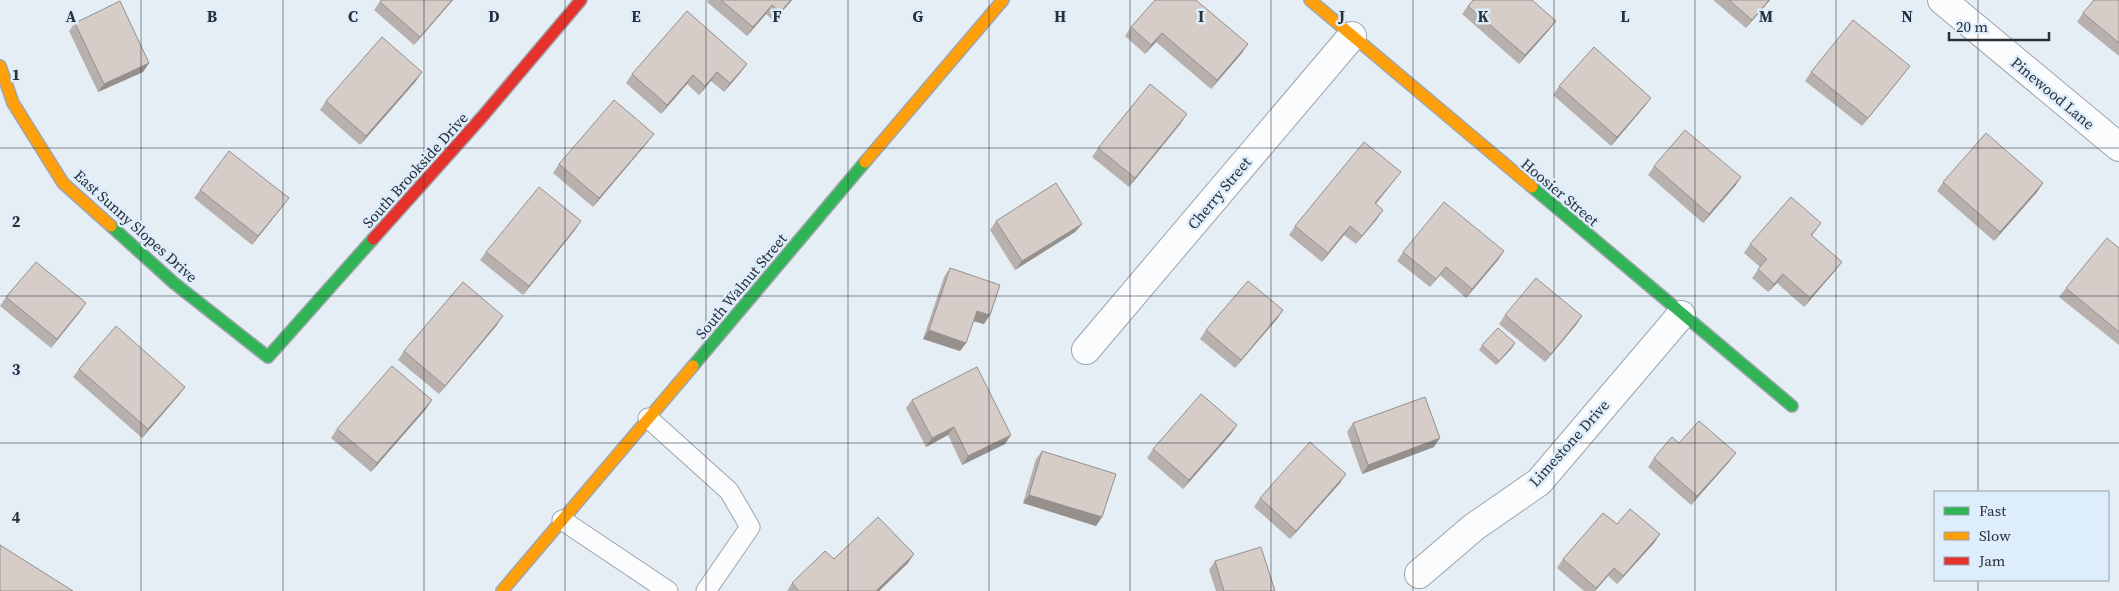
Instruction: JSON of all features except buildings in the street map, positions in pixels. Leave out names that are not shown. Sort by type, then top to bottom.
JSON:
[{"type":"street","name":"South Brookside Drive","points":[[268,357],[482,117],[581,0]]},
{"type":"street","name":"South Walnut Street","points":[[502,591],[1004,0]]},
{"type":"street","name":"Hoosier Street","points":[[1310,0],[1681,315],[1792,406]]},
{"type":"street","name":"Pinewood Lane","points":[[1942,0],[2119,147]]},
{"type":"street","name":"Cherry Street","points":[[1086,350],[1352,36]]},
{"type":"street","name":"East Sunny Slopes Drive","points":[[0,66],[13,103],[63,183],[174,283],[268,357]]},
{"type":"street","name":"Limestone Drive","points":[[1419,574],[1474,526],[1539,482],[1681,315]]},
{"type":"lane","points":[[648,418],[729,491],[750,527],[706,591]]},
{"type":"lane","points":[[562,520],[668,591]]},
{"type":"traffic: fast","points":[[693,366],[865,162]]},
{"type":"traffic: fast","points":[[1532,187],[1792,406]]},
{"type":"traffic: fast","points":[[111,226],[174,283],[268,357],[373,239]]},
{"type":"traffic: slow","points":[[865,162],[1003,0]]},
{"type":"traffic: slow","points":[[1310,0],[1532,187]]},
{"type":"traffic: slow","points":[[0,66],[13,103],[63,183],[111,226]]},
{"type":"traffic: slow","points":[[502,591],[693,366]]},
{"type":"traffic: jam","points":[[373,239],[482,117],[581,0]]}]
